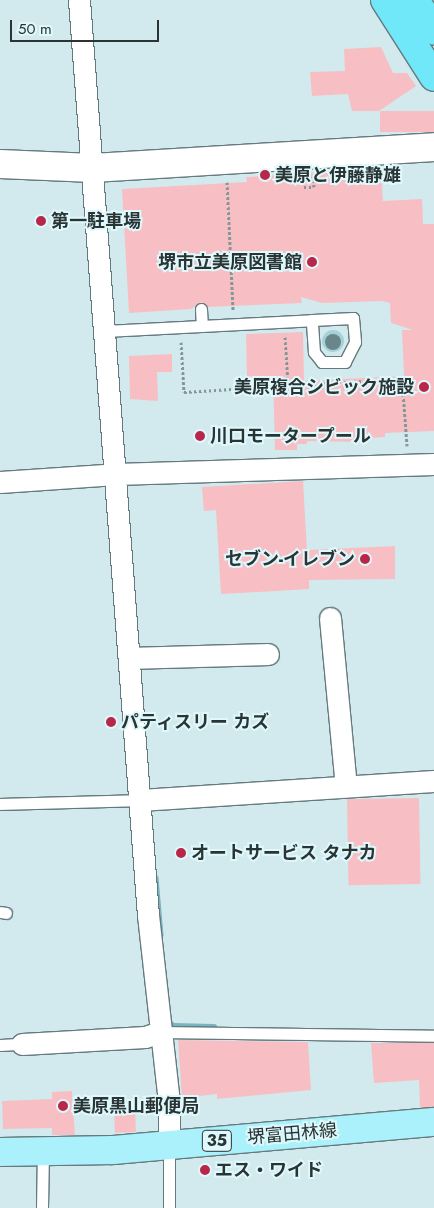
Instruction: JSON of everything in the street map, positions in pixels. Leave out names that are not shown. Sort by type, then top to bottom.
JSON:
[{"type":"highway","points":[[385,0],[434,77]]},
{"type":"highway","points":[[415,0],[434,31]]},
{"type":"main road","name":"堺富田林線","points":[[0,1152],[43,1152],[169,1145],[434,1122]]},
{"type":"street","points":[[79,0],[139,800],[160,1032],[170,1103],[169,1145]]},
{"type":"street","points":[[0,164],[93,168],[434,147]]},
{"type":"street","points":[[0,482],[116,474],[434,464]]},
{"type":"street","points":[[330,618],[329,687],[346,786]]},
{"type":"street","points":[[129,658],[255,659]]},
{"type":"street","points":[[139,800],[434,781]]},
{"type":"street","points":[[22,1044],[146,1036],[160,1032]]},
{"type":"lane","points":[[201,309],[202,326]]},
{"type":"lane","points":[[105,331],[284,321],[353,318],[355,342],[345,362],[322,362],[314,352],[312,320]]},
{"type":"lane","points":[[0,804],[139,800]]},
{"type":"lane","points":[[160,1032],[434,1036]]},
{"type":"lane","points":[[0,1045],[22,1044]]},
{"type":"lane","points":[[169,1145],[169,1208]]},
{"type":"lane","points":[[42,1208],[43,1152]]},
{"type":"path","points":[[226,161],[233,324]]},
{"type":"path","points":[[304,187],[314,187],[313,168]]},
{"type":"path","points":[[284,321],[288,385]]},
{"type":"path","points":[[172,342],[182,342],[184,392],[413,378]]},
{"type":"path","points":[[402,379],[407,449]]},
{"type":"shaded area","points":[[333,330],[341,333],[344,341],[341,349],[333,352],[325,349],[322,341],[325,333]]},
{"type":"building","points":[[381,47],[393,73],[407,73],[416,86],[379,111],[352,111],[348,94],[312,96],[310,72],[345,71],[344,49]]},
{"type":"building","points":[[380,111],[434,111],[434,132],[380,132]]},
{"type":"building","points":[[381,169],[383,201],[422,199],[423,224],[434,224],[434,431],[385,433],[385,437],[355,439],[355,442],[307,441],[307,444],[297,444],[297,450],[275,450],[273,377],[247,378],[246,334],[303,332],[304,381],[404,376],[402,330],[413,330],[391,323],[390,303],[382,301],[322,303],[301,297],[302,303],[208,307],[201,302],[191,309],[129,313],[122,189],[247,182],[246,177]]},
{"type":"building","points":[[172,354],[172,372],[157,372],[158,401],[130,399],[129,356]]},
{"type":"building","points":[[303,481],[307,550],[395,546],[395,579],[309,580],[309,589],[221,594],[216,510],[204,511],[202,487]]},
{"type":"building","points":[[419,798],[421,884],[349,885],[347,799]]},
{"type":"building","points":[[178,1040],[308,1042],[311,1090],[217,1099],[217,1094],[182,1098]]},
{"type":"building","points":[[371,1043],[434,1043],[434,1107],[420,1108],[419,1080],[374,1083]]},
{"type":"building","points":[[72,1091],[75,1135],[52,1135],[52,1128],[3,1129],[2,1101],[52,1099],[52,1092]]},
{"type":"building","points":[[135,1108],[136,1132],[115,1133],[114,1109]]},
{"type":"waterway","points":[[156,878],[161,935]]},
{"type":"waterway","points":[[167,1019],[173,1026],[214,1027]]},
{"type":"place","name":"美原と伊藤静雄","points":[[265,175]]},
{"type":"place","name":"第一駐車場","points":[[41,221]]},
{"type":"place","name":"堺市立美原図書館","points":[[312,262]]},
{"type":"place","name":"美原複合シビック施設","points":[[424,387]]},
{"type":"place","name":"川口モータープール","points":[[200,436]]},
{"type":"place","name":"セブン-イレブン","points":[[365,559]]},
{"type":"place","name":"パティスリー カズ","points":[[111,722]]},
{"type":"place","name":"オートサービス タナカ","points":[[181,853]]},
{"type":"place","name":"美原黒山郵便局","points":[[63,1106]]},
{"type":"place","name":"エス・ワイド","points":[[205,1170]]}]
